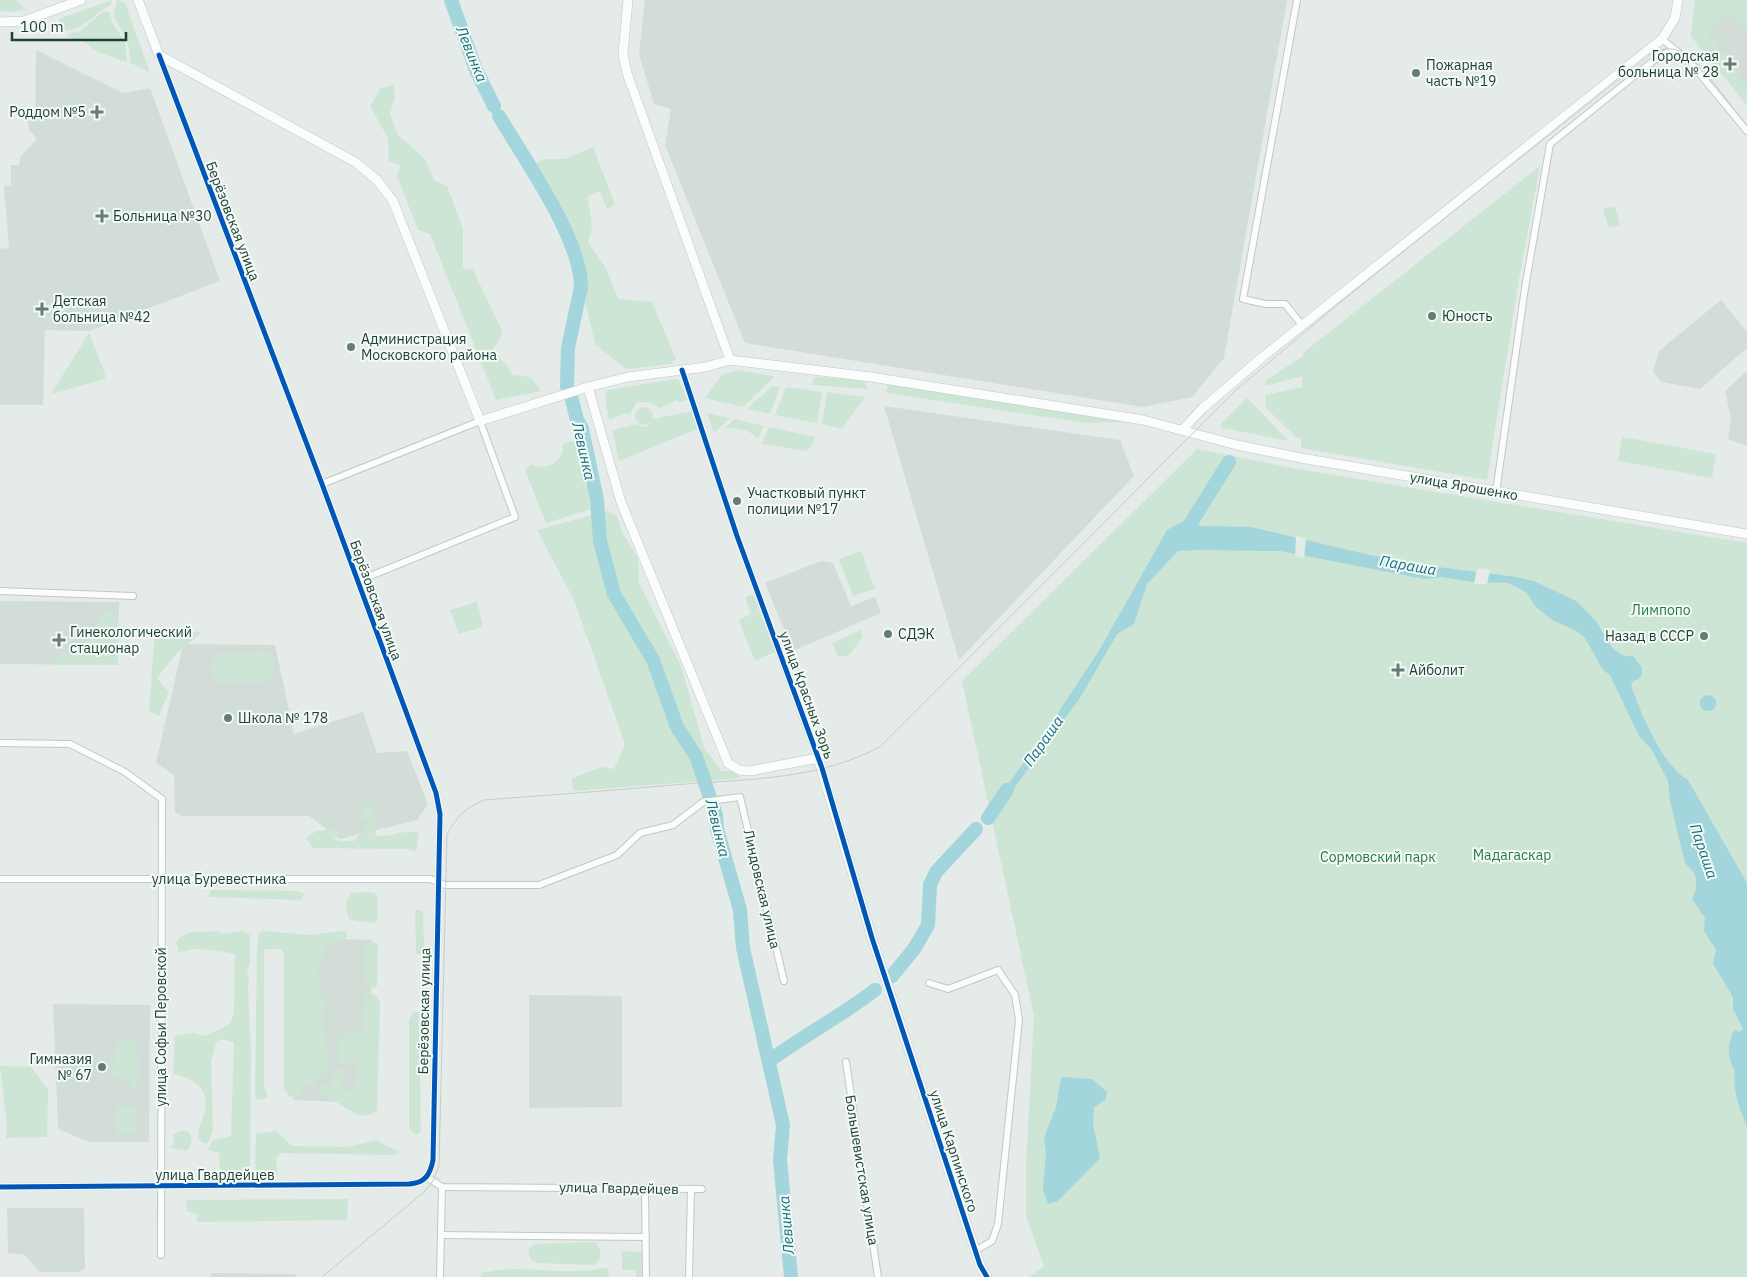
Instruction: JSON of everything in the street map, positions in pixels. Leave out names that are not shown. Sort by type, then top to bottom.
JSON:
[{"type":"street","points":[[0,22],[24,21],[81,0]]},
{"type":"street","points":[[138,0],[160,55],[355,162],[377,180],[393,201],[480,421],[515,517],[358,582]]},
{"type":"street","points":[[322,484],[480,421],[588,387],[628,378],[706,367],[730,360],[626,73],[623,54],[628,0]]},
{"type":"street","points":[[1297,0],[1243,299],[1266,304],[1285,304],[1302,325]]},
{"type":"street","points":[[1183,429],[1220,392],[1302,325],[1662,39],[1675,18],[1678,0]]},
{"type":"street","points":[[1662,39],[1690,62],[1747,131]]},
{"type":"street","points":[[1496,492],[1525,288],[1550,144],[1653,61],[1673,49]]},
{"type":"street","name":"Берёзовская улица","points":[[160,55],[436,793],[440,814],[433,1160],[427,1177]]},
{"type":"street","points":[[1542,133],[1550,144]]},
{"type":"street","name":"улица Ярошенко","points":[[730,360],[871,377],[1143,420],[1266,452],[1747,534]]},
{"type":"street","name":"улица Красных Зорь","points":[[682,370],[737,536],[818,758],[903,1030]]},
{"type":"street","points":[[588,387],[621,502],[728,763],[739,770],[750,771],[818,758]]},
{"type":"street","points":[[0,591],[133,596]]},
{"type":"street","name":"улица Софьи Перовской","points":[[0,744],[70,744],[125,772],[162,799],[160,1187],[162,1255]]},
{"type":"street","name":"улица Буревестника","points":[[0,879],[430,879],[445,885],[539,885],[616,855],[640,833],[673,825],[703,802],[740,797]]},
{"type":"street","name":"Линдовская улица","points":[[740,797],[784,980]]},
{"type":"street","points":[[929,983],[948,989],[998,970],[1015,995],[1019,1020],[998,1224],[992,1241],[975,1251]]},
{"type":"street","name":"улица Карпинского","points":[[903,1030],[985,1277]]},
{"type":"street","name":"Большевистская улица","points":[[846,1062],[878,1277]]},
{"type":"street","points":[[427,1177],[442,1186],[440,1277]]},
{"type":"street","name":"улица Гвардейцев","points":[[0,1187],[409,1184],[423,1181],[427,1177]]},
{"type":"street","name":"улица Гвардейцев","points":[[442,1186],[702,1189]]},
{"type":"street","points":[[646,1189],[646,1277]]},
{"type":"street","points":[[689,1277],[691,1189]]},
{"type":"street","points":[[441,1235],[646,1237]]},
{"type":"shaded area","points":[[645,0],[1287,0],[1224,358],[1192,397],[1143,407],[745,343],[665,145],[671,109],[654,104],[639,54]]},
{"type":"shaded area","name":"Городская больница № 28","points":[[1695,0],[1747,0],[1747,105],[1691,36]]},
{"type":"shaded area","points":[[36,50],[123,93],[150,88],[220,281],[89,331],[45,330],[43,405],[0,405],[0,249],[9,248],[4,186],[11,186],[11,165],[19,165],[21,156],[37,139],[29,130],[28,121],[35,118]]},
{"type":"shaded area","points":[[1721,300],[1747,332],[1747,348],[1700,389],[1661,382],[1653,371],[1659,351]]},
{"type":"shaded area","points":[[1747,371],[1747,446],[1728,439],[1731,418],[1725,391]]},
{"type":"shaded area","points":[[884,406],[1120,440],[1134,476],[959,660]]},
{"type":"shaded area","points":[[821,561],[833,563],[851,606],[875,597],[881,613],[793,651],[765,583]]},
{"type":"shaded area","name":"Гинекологический стационар","points":[[0,601],[119,602],[118,665],[0,664]]},
{"type":"shaded area","name":"Школа № 178","points":[[183,644],[275,645],[294,734],[363,712],[377,753],[407,751],[428,804],[417,820],[340,839],[309,816],[182,816],[175,812],[174,775],[156,763]]},
{"type":"shaded area","points":[[336,939],[372,940],[371,1028],[363,1103],[293,1100],[291,942]]},
{"type":"shaded area","points":[[529,995],[622,996],[622,1107],[529,1108]]},
{"type":"shaded area","name":"Гимназия № 67","points":[[53,1004],[150,1005],[149,1142],[89,1142],[58,1129]]},
{"type":"shaded area","points":[[7,1208],[84,1208],[85,1269],[79,1272],[40,1272],[25,1255],[8,1253]]},
{"type":"shaded area","points":[[211,1273],[295,1274],[296,1277],[211,1277]]},
{"type":"green space","points":[[0,0],[16,0],[26,9],[12,12],[0,11]]},
{"type":"green space","points":[[112,0],[111,5],[79,27],[66,30],[58,28],[59,19]]},
{"type":"green space","points":[[117,0],[125,3],[150,73],[131,63],[128,42],[114,17]]},
{"type":"green space","name":"Городская больница № 28","points":[[1695,0],[1747,0],[1747,32],[1729,13],[1707,32],[1747,86],[1747,105],[1691,36]]},
{"type":"green space","points":[[104,11],[110,12],[112,22],[125,42],[127,62],[95,51],[85,42],[68,37],[69,34],[80,31]]},
{"type":"green space","points":[[393,85],[395,97],[390,114],[398,135],[425,159],[434,180],[447,186],[463,229],[463,268],[473,270],[503,333],[492,351],[509,368],[512,375],[531,377],[541,391],[496,400],[430,234],[418,230],[397,176],[401,165],[389,162],[388,138],[370,106],[381,88]]},
{"type":"green space","points":[[593,147],[615,205],[607,209],[600,191],[588,196],[592,227],[588,243],[606,268],[618,299],[652,302],[676,359],[671,364],[626,369],[595,344],[586,304],[584,275],[567,225],[532,165],[545,159],[565,159]]},
{"type":"green space","name":"Юность","points":[[1540,166],[1519,279],[1487,480],[1301,448],[1301,438],[1296,437],[1266,408],[1265,395],[1302,387],[1302,376],[1265,386],[1265,381],[1303,356],[1303,353]]},
{"type":"green space","points":[[1615,206],[1620,225],[1609,228],[1603,209]]},
{"type":"green space","points":[[89,333],[105,374],[105,379],[51,394]]},
{"type":"green space","points":[[737,370],[773,376],[773,378],[743,407],[705,398],[722,375]]},
{"type":"green space","points":[[817,377],[864,380],[868,389],[812,385],[813,379]]},
{"type":"green space","points":[[675,379],[679,380],[687,400],[680,402],[677,400],[659,408],[650,402],[637,402],[629,415],[625,413],[609,420],[605,398],[607,390]]},
{"type":"green space","points":[[888,383],[1122,422],[1086,423],[886,393]]},
{"type":"green space","points":[[772,386],[780,387],[770,414],[747,409]]},
{"type":"green space","points":[[786,387],[822,392],[817,423],[775,415]]},
{"type":"green space","points":[[827,392],[865,397],[842,429],[822,424]]},
{"type":"green space","points":[[1247,398],[1289,441],[1223,428],[1220,425]]},
{"type":"green space","points":[[644,407],[650,410],[653,416],[650,422],[644,425],[638,422],[635,416],[638,410]]},
{"type":"green space","points":[[693,411],[699,428],[619,461],[612,430],[637,424],[642,427],[648,426],[653,419]]},
{"type":"green space","points":[[707,413],[730,418],[714,433]]},
{"type":"green space","points":[[735,419],[764,426],[758,438],[743,430],[725,428]]},
{"type":"green space","points":[[769,427],[815,437],[812,445],[806,451],[762,444]]},
{"type":"green space","points":[[1622,437],[1716,454],[1712,478],[1618,461]]},
{"type":"green space","points":[[576,440],[591,509],[546,523],[525,470],[531,464],[543,467],[553,464],[561,456],[563,444]]},
{"type":"green space","name":"Сормовский парк","points":[[1197,449],[1303,470],[1747,543],[1747,1277],[1029,1277],[1044,1266],[1026,1216],[1026,1164],[1034,1016],[962,681]]},
{"type":"green space","points":[[607,511],[617,516],[623,534],[638,558],[639,583],[681,666],[704,747],[721,771],[733,771],[741,778],[573,791],[572,778],[602,767],[614,769],[625,744],[574,600],[537,530]]},
{"type":"green space","points":[[861,551],[875,589],[853,596],[839,559]]},
{"type":"green space","points":[[753,594],[775,652],[755,661],[739,621],[751,613],[745,597]]},
{"type":"green space","points":[[477,602],[483,627],[459,634],[450,610]]},
{"type":"green space","points":[[107,610],[118,617],[118,665],[58,665],[55,661],[56,656],[78,652]]},
{"type":"green space","points":[[861,630],[863,636],[849,655],[838,657],[832,643]]},
{"type":"green space","points":[[155,631],[202,632],[176,654],[157,678],[169,692],[159,716],[149,711]]},
{"type":"green space","points":[[267,652],[273,657],[273,677],[270,682],[217,683],[212,677],[213,657],[219,654]]},
{"type":"green space","points":[[373,806],[373,820],[377,822],[375,835],[419,833],[416,851],[407,849],[313,848],[306,838],[316,831],[330,828],[345,834],[333,838],[340,841],[354,841],[370,823],[365,819],[360,819],[362,809]]},
{"type":"green space","points":[[210,891],[298,891],[304,894],[298,900],[209,897]]},
{"type":"green space","points":[[350,893],[375,893],[378,899],[377,921],[371,923],[348,918],[346,903]]},
{"type":"green space","points":[[415,910],[420,910],[423,913],[423,954],[416,954]]},
{"type":"green space","points":[[217,931],[224,934],[242,931],[250,935],[250,962],[247,972],[249,978],[251,1053],[250,1177],[246,1178],[220,1178],[219,1153],[208,1150],[213,1140],[231,1136],[234,1042],[221,1039],[216,1042],[211,1062],[213,1130],[208,1143],[203,1143],[198,1138],[206,1103],[202,1090],[193,1081],[173,1074],[175,1036],[192,1033],[206,1036],[230,1024],[234,1013],[235,954],[198,949],[179,952],[176,943],[180,938],[189,933]]},
{"type":"green space","points":[[264,931],[309,935],[343,931],[347,933],[347,937],[339,943],[324,945],[323,958],[317,971],[320,980],[321,1000],[326,1007],[322,1010],[322,1017],[329,1068],[314,1085],[304,1086],[297,1097],[290,1097],[284,1090],[284,953],[281,949],[266,949],[264,951],[264,1088],[267,1092],[267,1097],[262,1100],[255,1098],[257,949],[259,933]]},
{"type":"green space","points":[[369,942],[378,944],[377,986],[374,988],[370,987],[365,978],[365,944]]},
{"type":"green space","points":[[369,992],[378,997],[380,1003],[377,1111],[366,1116],[356,1114],[326,1096],[321,1096],[319,1092],[321,1086],[325,1084],[330,1088],[334,1071],[340,1069],[344,1073],[341,1087],[347,1092],[353,1092],[355,1089],[358,1078],[356,1063],[345,1065],[340,1063],[337,1050],[344,1036],[361,1030],[364,1025],[365,993]]},
{"type":"green space","points":[[413,1012],[419,1012],[421,1131],[417,1135],[409,1127],[409,1020]]},
{"type":"green space","points":[[135,1040],[138,1069],[137,1087],[134,1088],[127,1078],[119,1079],[113,1075],[114,1047],[118,1042]]},
{"type":"green space","points":[[0,1066],[31,1067],[48,1090],[47,1137],[6,1138],[7,1124]]},
{"type":"green space","points":[[116,1107],[135,1107],[136,1133],[116,1133]]},
{"type":"green space","points":[[180,1131],[188,1131],[192,1138],[187,1151],[171,1148],[174,1142],[173,1135]]},
{"type":"green space","points":[[276,1131],[292,1146],[347,1147],[377,1140],[399,1152],[394,1155],[281,1153],[276,1157],[277,1175],[262,1176],[255,1174],[256,1134]]},
{"type":"green space","points":[[348,1199],[347,1220],[197,1222],[197,1214],[187,1211],[186,1200]]},
{"type":"green space","points":[[595,1242],[600,1250],[600,1259],[594,1265],[537,1263],[531,1260],[528,1253],[531,1246],[536,1244]]},
{"type":"green space","points":[[622,1251],[642,1252],[642,1277],[636,1277],[636,1270],[622,1270]]},
{"type":"green space","points":[[608,1269],[609,1277],[481,1277],[482,1273],[497,1270],[574,1271]]},
{"type":"water","points":[[1186,520],[1202,526],[1251,527],[1370,555],[1430,566],[1517,577],[1536,582],[1576,601],[1596,621],[1612,648],[1622,655],[1634,657],[1642,668],[1642,674],[1631,685],[1640,710],[1654,738],[1661,751],[1678,773],[1688,780],[1747,883],[1747,1127],[1737,1100],[1735,1071],[1730,1061],[1729,1051],[1734,1030],[1739,1032],[1743,1029],[1733,1009],[1733,997],[1713,964],[1716,950],[1704,931],[1705,918],[1692,899],[1696,889],[1696,878],[1693,871],[1685,863],[1670,801],[1668,781],[1652,750],[1639,736],[1610,675],[1603,670],[1585,638],[1575,630],[1552,620],[1535,606],[1527,593],[1509,583],[1473,582],[1441,577],[1424,579],[1281,551],[1178,551],[1147,584],[1134,624],[1117,634],[1080,698],[998,810],[996,802],[1100,649],[1167,530]]},
{"type":"water","points":[[1708,695],[1716,703],[1708,711],[1700,703]]},
{"type":"water","points":[[1061,1077],[1092,1079],[1107,1092],[1105,1100],[1094,1107],[1093,1123],[1100,1158],[1058,1201],[1048,1204],[1043,1189],[1046,1153],[1044,1138],[1056,1107]]},
{"type":"pier","points":[[1296,536],[1306,538],[1304,558],[1295,556]]},
{"type":"pier","points":[[1477,568],[1490,570],[1487,584],[1474,584]]},
{"type":"waterway","name":"Левинка","points":[[451,0],[476,70],[494,106]]},
{"type":"waterway","name":"Левинка","points":[[499,116],[562,223],[579,267],[581,287],[568,348],[567,386]]},
{"type":"waterway","name":"Левинка","points":[[572,400],[577,420],[582,429],[597,500],[600,541],[614,594],[653,660],[677,727],[696,756],[716,815],[717,829],[740,910],[743,948],[783,1125],[780,1160],[791,1277]]},
{"type":"waterway","points":[[1182,537],[1229,462]]},
{"type":"waterway","name":"Параша","points":[[988,818],[1007,790]]},
{"type":"waterway","name":"Параша","points":[[892,976],[914,949],[928,925],[930,885],[936,872],[976,829]]},
{"type":"waterway","name":"Параша","points":[[769,1061],[875,990]]},
{"type":"tram line","points":[[322,1277],[424,1192],[433,1181],[439,1166],[447,835],[457,818],[466,810],[484,800],[786,776],[835,765],[881,746],[1236,390],[1342,301],[1647,55],[1665,49],[1684,53],[1708,76],[1747,126]]},
{"type":"tram line","points":[[1666,54],[1676,57],[1694,72]]},
{"type":"cycle path","points":[[0,1187],[409,1184],[423,1180],[428,1174],[433,1160],[440,814],[436,793],[322,484],[159,55]]},
{"type":"cycle path","points":[[682,370],[737,536],[822,768],[872,938],[980,1265],[987,1277]]},
{"type":"place","name":"Городская больница № 28","points":[[1730,64]]},
{"type":"place","name":"Пожарная часть №19","points":[[1416,73]]},
{"type":"place","name":"Роддом №5","points":[[97,112]]},
{"type":"place","name":"Больница №30","points":[[102,216]]},
{"type":"place","name":"Детская больница №42","points":[[42,309]]},
{"type":"place","name":"Юность","points":[[1432,316]]},
{"type":"place","name":"Администрация Московского района","points":[[351,347]]},
{"type":"place","name":"Участковый пункт полиции №17","points":[[737,501]]},
{"type":"place","name":"СДЭК","points":[[888,634]]},
{"type":"place","name":"Назад в СССР","points":[[1704,636]]},
{"type":"place","name":"Гинекологический стационар","points":[[59,640]]},
{"type":"place","name":"Айболит","points":[[1398,670]]},
{"type":"place","name":"Школа № 178","points":[[228,718]]},
{"type":"place","name":"Гимназия № 67","points":[[102,1067]]},
{"type":"park label","name":"Лимпопо","points":[[1661,610]]},
{"type":"park label","name":"Мадагаскар","points":[[1512,855]]}]
